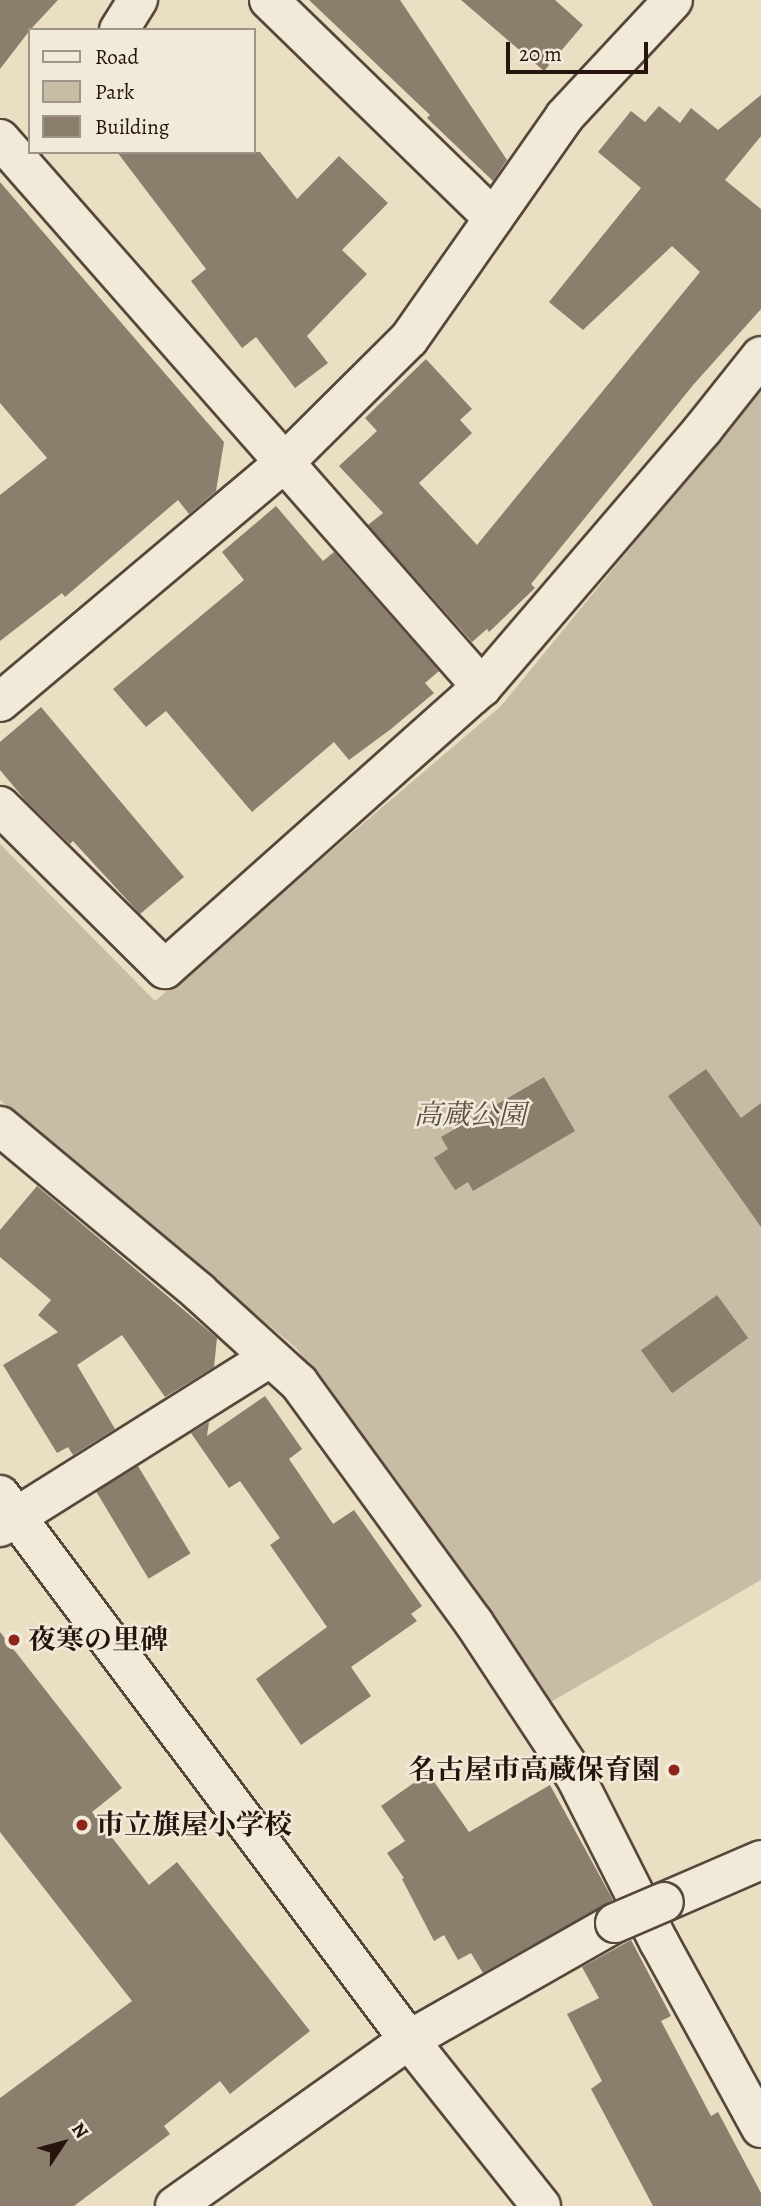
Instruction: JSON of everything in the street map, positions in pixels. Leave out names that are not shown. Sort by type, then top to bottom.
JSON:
[{"type":"street","points":[[120,28],[138,0]]},
{"type":"street","points":[[269,0],[494,218]]},
{"type":"street","points":[[0,702],[284,463],[409,338],[565,116],[673,0]]},
{"type":"street","points":[[0,139],[34,162],[284,463],[482,687]]},
{"type":"street","points":[[0,806],[165,969],[482,687],[703,429],[761,356]]},
{"type":"street","points":[[0,1126],[199,1292],[299,1383],[474,1623],[575,1776],[659,1942],[761,2128]]},
{"type":"street","points":[[269,1358],[5,1513],[409,2040],[541,2206]]},
{"type":"street","points":[[175,2206],[409,2040],[615,1923],[761,1860]]},
{"type":"green space","name":"高蔵公園","points":[[761,388],[761,1580],[549,1703],[405,1491],[296,1348],[0,1100],[0,844],[155,1001],[501,706]]},
{"type":"building","points":[[0,0],[58,0],[32,28],[28,28],[28,33],[0,69]]},
{"type":"building","points":[[309,0],[400,0],[507,160],[493,181],[427,118],[430,115]]},
{"type":"building","points":[[461,0],[555,0],[583,25],[544,71]]},
{"type":"building","points":[[761,95],[761,136],[725,180],[761,209],[761,309],[694,384],[531,584],[535,588],[489,632],[487,629],[472,642],[368,525],[383,513],[339,466],[377,431],[365,418],[426,359],[472,409],[460,420],[472,433],[419,483],[477,545],[700,272],[672,246],[583,330],[549,302],[641,188],[598,152],[631,111],[645,122],[659,106],[680,123],[691,108],[718,130]]},
{"type":"building","points":[[260,152],[297,199],[339,156],[388,203],[342,250],[367,274],[307,336],[328,363],[295,388],[256,337],[242,348],[191,281],[206,269],[119,154]]},
{"type":"building","points":[[0,182],[224,442],[216,491],[189,514],[178,500],[65,597],[62,593],[0,641],[0,495],[47,458],[0,403]]},
{"type":"building","points":[[276,506],[323,561],[334,552],[439,671],[425,683],[434,693],[391,729],[349,760],[334,742],[252,812],[166,711],[146,727],[113,689],[244,580],[222,552]]},
{"type":"building","points":[[41,707],[184,877],[140,914],[73,841],[70,844],[26,801],[0,770],[0,742]]},
{"type":"building","points":[[706,1069],[741,1118],[761,1103],[761,1227],[668,1096]]},
{"type":"building","points":[[544,1077],[575,1131],[473,1191],[468,1182],[455,1190],[434,1158],[448,1149],[441,1137]]},
{"type":"building","points":[[37,1186],[217,1338],[214,1367],[165,1397],[122,1335],[77,1365],[115,1429],[73,1455],[68,1447],[57,1453],[3,1365],[58,1332],[38,1315],[51,1300],[0,1257],[0,1230]]},
{"type":"building","points":[[717,1295],[748,1338],[672,1393],[641,1350]]},
{"type":"building","points":[[265,1396],[302,1449],[289,1459],[333,1524],[354,1510],[422,1606],[411,1614],[417,1621],[351,1667],[371,1696],[301,1745],[256,1679],[327,1627],[270,1545],[280,1538],[240,1481],[229,1488],[191,1433],[209,1422],[207,1436]]},
{"type":"building","points":[[138,1466],[191,1553],[149,1579],[96,1491]]},
{"type":"building","name":"市立旗屋小学校","points":[[0,1632],[122,1788],[92,1812],[149,1885],[177,1862],[310,2031],[230,2094],[220,2081],[164,2126],[170,2134],[74,2206],[0,2206],[0,2098],[132,2001],[0,1832]]},
{"type":"building","points":[[428,1773],[469,1832],[550,1785],[613,1900],[483,1973],[471,1953],[458,1960],[444,1935],[434,1941],[402,1879],[404,1878],[387,1853],[405,1841],[381,1806]]},
{"type":"building","points":[[631,1940],[671,2016],[661,2021],[711,2116],[718,2112],[761,2193],[761,2206],[653,2206],[591,2089],[602,2081],[567,2014],[599,1998],[582,1967]]},
{"type":"place","name":"夜寒の里碑","points":[[14,1640]]},
{"type":"place","name":"名古屋市高蔵保育園","points":[[674,1770]]},
{"type":"place","name":"市立旗屋小学校","points":[[82,1825]]}]
